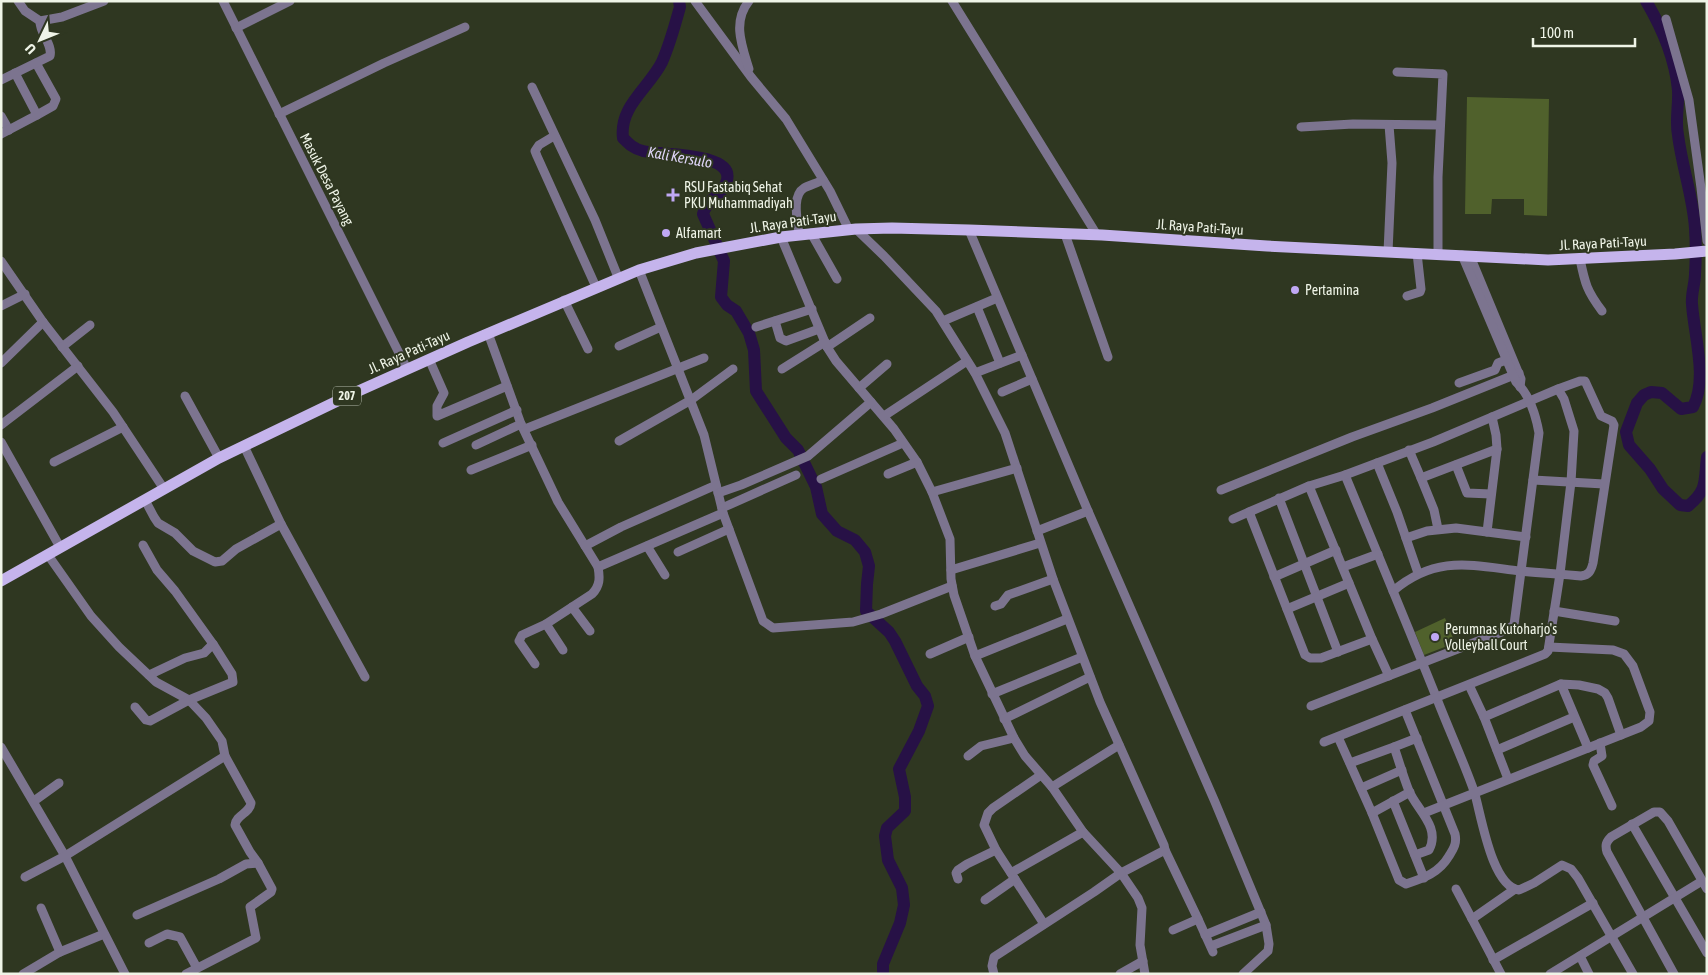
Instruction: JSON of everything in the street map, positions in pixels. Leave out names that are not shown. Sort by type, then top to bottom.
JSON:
[{"type":"main road","name":"Jl. Raya Pati-Tayu","points":[[1,581],[219,458],[406,369],[618,277],[724,248],[805,234],[892,228],[1097,235],[1267,246],[1548,260],[1704,252]]},
{"type":"street","points":[[18,1],[25,11],[40,20],[62,17],[104,1]]},
{"type":"street","name":"Masuk Desa Payang","points":[[222,1],[406,369]]},
{"type":"street","points":[[236,28],[290,1]]},
{"type":"street","points":[[695,1],[751,77],[786,119],[852,230],[884,256],[936,311],[975,373],[1005,433],[1040,543],[1090,677],[1164,845],[1164,850],[1212,949],[1266,925]]},
{"type":"street","points":[[952,1],[1097,235]]},
{"type":"street","points":[[748,2],[743,9],[739,22],[739,38],[751,77]]},
{"type":"street","points":[[1666,19],[1689,100],[1704,187],[1707,241]]},
{"type":"street","points":[[1,80],[50,56],[51,52],[41,28],[40,20]]},
{"type":"street","points":[[279,114],[384,63],[465,27]]},
{"type":"street","points":[[1,116],[5,132],[53,106],[56,99],[36,63]]},
{"type":"street","points":[[1398,72],[1442,73],[1438,254]]},
{"type":"street","points":[[15,73],[37,114]]},
{"type":"street","points":[[532,86],[595,220],[618,277]]},
{"type":"street","points":[[1301,127],[1353,124],[1440,124]]},
{"type":"street","points":[[1388,252],[1392,163],[1390,125]]},
{"type":"street","points":[[554,136],[538,145],[535,151],[536,156],[596,287]]},
{"type":"street","points":[[1696,147],[1707,146]]},
{"type":"street","points":[[823,180],[804,188],[799,194],[796,209],[805,234],[837,279]]},
{"type":"street","points":[[969,230],[1266,925],[1269,944],[1268,951],[1243,974]]},
{"type":"street","points":[[1065,234],[1108,358]]},
{"type":"street","points":[[782,237],[826,345],[836,361],[884,416],[917,462],[932,492],[950,539],[952,586],[976,656],[1014,738],[1025,756],[1052,787],[1083,832],[1121,873],[1140,903],[1142,908],[1140,944],[1145,974]]},
{"type":"street","points":[[1407,296],[1420,292],[1422,289],[1418,253]]},
{"type":"street","points":[[1311,706],[1511,628],[1515,619],[1539,433],[1536,418],[1516,382],[1516,374],[1505,354],[1466,255]]},
{"type":"street","points":[[1580,259],[1585,284],[1602,311]]},
{"type":"street","points":[[1,261],[43,322],[123,427],[164,488]]},
{"type":"street","points":[[639,270],[704,435],[722,510],[763,622],[773,628],[854,622],[882,614],[952,586]]},
{"type":"street","points":[[1,306],[25,294]]},
{"type":"street","points":[[942,321],[997,298]]},
{"type":"street","points":[[564,300],[588,350]]},
{"type":"street","points":[[977,307],[1000,363]]},
{"type":"street","points":[[756,328],[812,309]]},
{"type":"street","points":[[782,368],[826,345],[870,318]]},
{"type":"street","points":[[775,321],[780,338],[786,341],[820,329]]},
{"type":"street","points":[[1,363],[43,322]]},
{"type":"street","points":[[62,347],[90,326]]},
{"type":"street","points":[[619,346],[661,327]]},
{"type":"street","points":[[488,333],[523,427],[558,502],[598,567],[600,581],[596,590],[546,624],[525,632],[520,638],[519,640],[535,664]]},
{"type":"street","points":[[1459,384],[1495,370],[1505,354]]},
{"type":"street","points":[[975,373],[1022,355]]},
{"type":"street","points":[[476,445],[678,370],[704,358]]},
{"type":"street","points":[[429,359],[444,393],[437,406],[437,416],[507,386]]},
{"type":"street","points":[[884,416],[967,360]]},
{"type":"street","points":[[859,388],[888,364]]},
{"type":"street","points":[[1,425],[78,366]]},
{"type":"street","points":[[619,441],[691,400],[733,369]]},
{"type":"street","points":[[1222,490],[1352,437],[1432,408],[1516,374]]},
{"type":"street","points":[[1002,392],[1032,379]]},
{"type":"street","points":[[1233,519],[1309,486],[1377,463],[1558,389],[1580,381],[1586,381],[1601,416],[1613,423],[1591,569],[1586,576],[1452,564],[1418,573],[1393,591]]},
{"type":"street","points":[[1324,742],[1470,685],[1545,654],[1548,650],[1560,574],[1571,482],[1573,425],[1558,389]]},
{"type":"street","points":[[185,396],[219,458]]},
{"type":"street","points":[[585,546],[621,527],[717,489],[741,485],[804,458],[871,402]]},
{"type":"street","points":[[443,443],[517,410]]},
{"type":"street","points":[[1487,532],[1490,494],[1497,449],[1492,417]]},
{"type":"street","points":[[54,462],[123,427]]},
{"type":"street","points":[[1,442],[60,547]]},
{"type":"street","points":[[821,479],[903,443]]},
{"type":"street","points":[[471,470],[532,445]]},
{"type":"street","points":[[244,446],[281,524],[365,677]]},
{"type":"street","points":[[1421,478],[1497,449]]},
{"type":"street","points":[[1409,450],[1434,510],[1438,529]]},
{"type":"street","points":[[888,474],[917,462]]},
{"type":"street","points":[[1377,463],[1418,573]]},
{"type":"street","points":[[1456,464],[1467,493],[1490,494]]},
{"type":"street","points":[[932,492],[1017,468]]},
{"type":"street","points":[[598,567],[647,546],[796,475]]},
{"type":"street","points":[[1345,475],[1423,662],[1474,792],[1486,841],[1504,880],[1515,890]]},
{"type":"street","points":[[1533,480],[1604,484]]},
{"type":"street","points":[[1309,486],[1389,676]]},
{"type":"street","points":[[1279,498],[1338,652]]},
{"type":"street","points":[[145,500],[158,523],[175,533],[194,551],[214,562],[222,560],[236,549],[281,524]]},
{"type":"street","points":[[1036,531],[1088,511]]},
{"type":"street","points":[[1249,512],[1305,655],[1315,659],[1372,639]]},
{"type":"street","points":[[1406,538],[1438,529],[1456,528],[1526,537]]},
{"type":"street","points":[[678,552],[729,529]]},
{"type":"street","points":[[951,570],[1040,543]]},
{"type":"street","points":[[135,707],[146,720],[150,721],[189,700],[229,684],[234,680],[213,644],[175,590],[157,570],[143,545]]},
{"type":"street","points":[[647,546],[665,575]]},
{"type":"street","points":[[1274,577],[1336,550]]},
{"type":"street","points":[[1343,567],[1378,554]]},
{"type":"street","points":[[48,555],[91,616],[119,647],[164,687],[189,700],[206,718],[219,735],[225,756],[251,803],[250,808],[235,823],[237,831],[258,862],[272,889],[271,892],[250,908],[256,938],[186,974]]},
{"type":"street","points":[[995,606],[1002,604],[1008,595],[1053,579]]},
{"type":"street","points":[[1287,609],[1349,583]]},
{"type":"street","points":[[572,607],[590,631]]},
{"type":"street","points":[[1554,611],[1615,621]]},
{"type":"street","points":[[976,656],[1067,619]]},
{"type":"street","points":[[546,624],[563,650]]},
{"type":"street","points":[[930,654],[969,637]]},
{"type":"street","points":[[149,675],[185,658],[204,652],[213,644]]},
{"type":"street","points":[[1424,813],[1645,724],[1650,716],[1649,707],[1633,666],[1624,654],[1614,650],[1549,647]]},
{"type":"street","points":[[992,694],[1082,657]]},
{"type":"street","points":[[1004,719],[1090,677]]},
{"type":"street","points":[[1484,717],[1561,684],[1579,685],[1598,689],[1605,693],[1621,735]]},
{"type":"street","points":[[1561,684],[1588,748]]},
{"type":"street","points":[[1470,685],[1508,779]]},
{"type":"street","points":[[1338,736],[1399,880],[1406,884],[1424,878],[1440,869],[1455,846],[1455,834],[1405,710]]},
{"type":"street","points":[[1497,750],[1574,717]]},
{"type":"street","points":[[968,756],[981,746],[1014,738]]},
{"type":"street","points":[[1350,763],[1417,738]]},
{"type":"street","points":[[1600,743],[1602,756],[1594,761],[1593,765],[1612,806]]},
{"type":"street","points":[[1052,787],[1119,745]]},
{"type":"street","points":[[1394,746],[1410,792],[1418,807],[1424,813],[1432,832],[1432,844],[1429,850],[1415,855]]},
{"type":"street","points":[[1,747],[65,856],[125,974]]},
{"type":"street","points":[[25,877],[65,856],[225,756]]},
{"type":"street","points":[[1361,788],[1402,770]]},
{"type":"street","points":[[1041,775],[988,813],[984,825],[996,850],[1044,924]]},
{"type":"street","points":[[34,801],[59,783]]},
{"type":"street","points":[[1372,813],[1410,792]]},
{"type":"street","points":[[1393,801],[1424,878]]},
{"type":"street","points":[[1550,974],[1643,917],[1674,899],[1705,885],[1664,815],[1660,812],[1654,812],[1611,837],[1607,841],[1606,847],[1643,917],[1674,974]]},
{"type":"street","points":[[1632,824],[1707,953]]},
{"type":"street","points":[[985,900],[1013,876],[1083,832]]},
{"type":"street","points":[[958,879],[956,874],[962,866],[996,850]]},
{"type":"street","points":[[994,974],[992,966],[994,957],[1121,873],[1164,850]]},
{"type":"street","points":[[137,915],[219,879],[246,864],[258,862]]},
{"type":"street","points":[[1472,919],[1515,890],[1534,883],[1562,865],[1574,873],[1593,902],[1633,974]]},
{"type":"street","points":[[1456,889],[1501,974]]},
{"type":"street","points":[[1493,960],[1593,902]]},
{"type":"street","points":[[41,908],[60,952]]},
{"type":"street","points":[[1206,935],[1261,912]]},
{"type":"street","points":[[1173,930],[1198,919]]},
{"type":"street","points":[[23,974],[40,969],[60,952],[104,934]]},
{"type":"street","points":[[149,943],[167,934],[180,937],[197,968]]},
{"type":"street","points":[[1580,956],[1589,974]]},
{"type":"street","points":[[1120,974],[1144,961]]},
{"type":"green space","points":[[1467,97],[1549,99],[1547,216],[1524,215],[1524,199],[1492,199],[1491,214],[1465,214]]},
{"type":"green space","name":"Perumnas Kutoharjo's Volleyball Court","points":[[1445,618],[1455,643],[1424,655],[1415,632]]},
{"type":"waterway","name":"Kali Kersulo","points":[[679,1],[680,7],[665,55],[630,107],[623,127],[623,138],[640,150],[694,156],[719,164],[726,171],[727,180],[725,185],[708,204],[703,214],[724,261],[721,297],[727,305],[736,311],[749,333],[754,350],[756,391],[786,438],[798,450],[816,487],[822,514],[837,531],[855,540],[865,552],[869,566],[866,611],[889,632],[895,641],[917,686],[925,696],[928,706],[919,731],[899,769],[905,797],[905,811],[887,828],[885,836],[888,860],[902,888],[904,905],[900,923],[883,964],[883,974]]},
{"type":"waterway","points":[[1646,1],[1667,44],[1674,66],[1678,90],[1677,129],[1695,228],[1695,278],[1692,300],[1700,370],[1697,396],[1693,407],[1681,409],[1662,393],[1651,392],[1644,395],[1637,403],[1626,432],[1629,445],[1650,469],[1663,489],[1680,505],[1688,506],[1702,490],[1707,457]]},
{"type":"place","name":"RSU Fastabiq Sehat PKU Muhammadiyah","points":[[673,195]]},
{"type":"place","name":"Alfamart","points":[[666,233]]},
{"type":"place","name":"Pertamina","points":[[1295,290]]},
{"type":"place","name":"Perumnas Kutoharjo's Volleyball Court","points":[[1435,637]]}]
